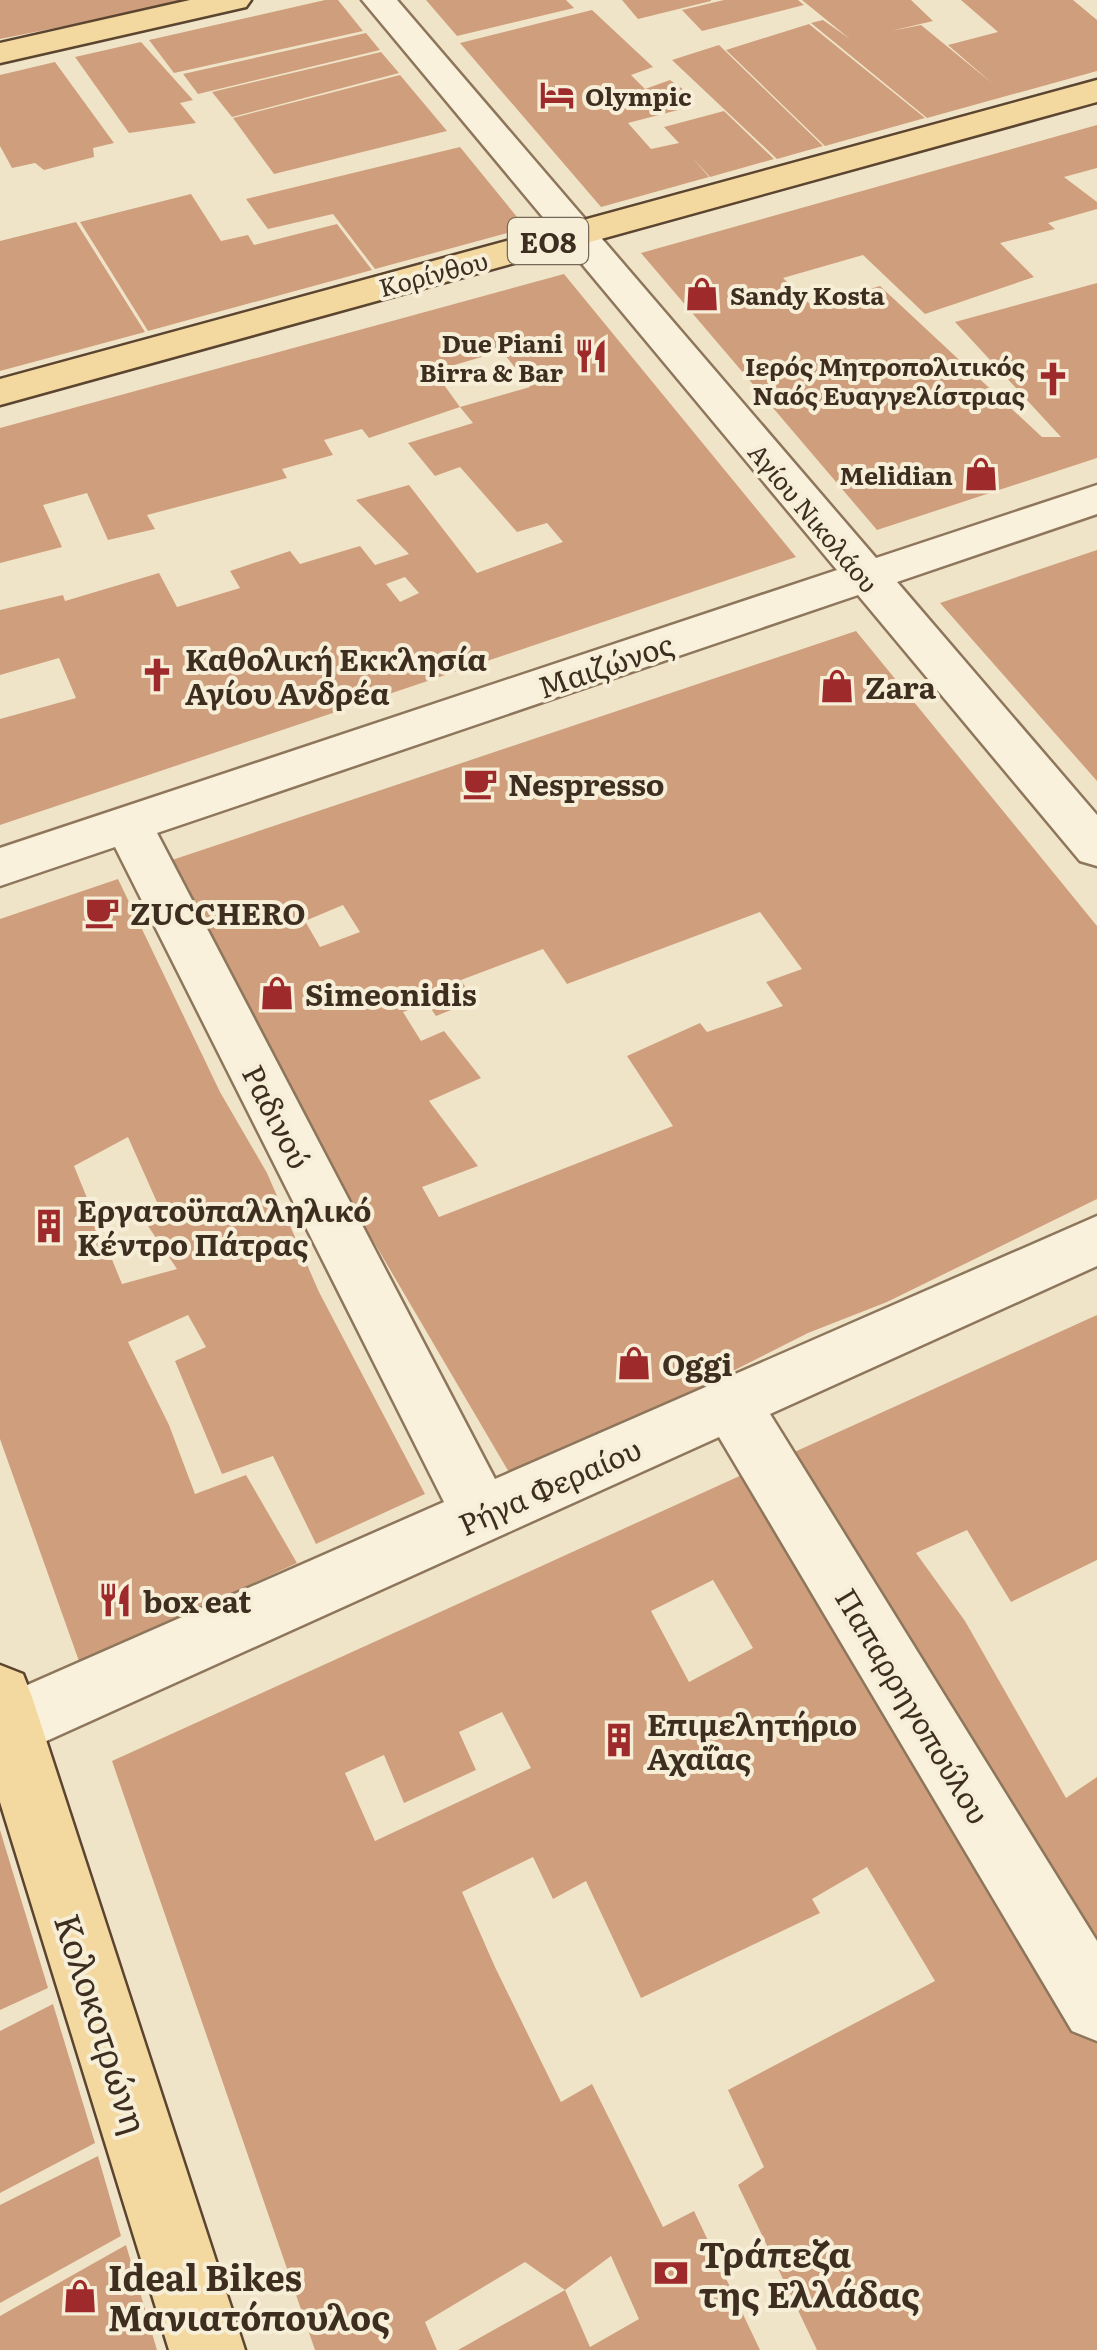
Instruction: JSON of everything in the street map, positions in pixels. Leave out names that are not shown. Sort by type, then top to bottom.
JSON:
[{"type":"main road","points":[[0,53],[234,0]]},
{"type":"main road","name":"Κορίνθου","points":[[0,392],[1097,91]]},
{"type":"main road","name":"Κολοκοτρώνη","points":[[3,1717],[206,2350]]},
{"type":"street","name":"Αγίου Νικολάου","points":[[379,0],[1097,848]]},
{"type":"street","name":"Μαιζώνος","points":[[0,867],[1097,499]]},
{"type":"street","name":"Ραδινού","points":[[128,824],[482,1515]]},
{"type":"street","name":"Ρήγα Φεραίου","points":[[3,1717],[482,1515],[1097,1240]]},
{"type":"street","name":"Παπαρρηγοπούλου","points":[[732,1403],[1097,2006]]},
{"type":"building","points":[[0,0],[186,0],[186,2],[0,39]]},
{"type":"building","points":[[338,0],[363,31],[174,73],[149,40]]},
{"type":"building","points":[[426,0],[566,0],[574,8],[457,36]]},
{"type":"building","points":[[622,0],[711,0],[711,1],[638,19]]},
{"type":"building","points":[[724,0],[798,0],[804,5],[702,31],[682,10]]},
{"type":"building","points":[[802,0],[911,0],[933,21],[891,31],[921,25],[993,84],[948,45],[998,32],[961,0],[1073,0],[1097,20],[1097,71],[927,118],[811,23],[823,20],[850,39]]},
{"type":"building","points":[[592,10],[653,67],[631,75],[645,89],[670,80],[687,92],[671,98],[682,109],[628,123],[651,149],[679,143],[664,127],[724,111],[774,159],[710,177],[692,157],[709,177],[601,207],[460,43]]},
{"type":"building","points":[[809,24],[925,118],[825,146],[726,50]]},
{"type":"building","points":[[366,33],[380,50],[198,94],[183,74]]},
{"type":"building","points":[[141,42],[193,100],[180,103],[196,123],[129,133],[75,57]]},
{"type":"building","points":[[719,45],[823,146],[777,159],[672,60]]},
{"type":"building","points":[[381,52],[399,73],[232,117],[212,92]]},
{"type":"building","points":[[55,62],[114,143],[93,148],[94,157],[44,170],[35,163],[12,168],[0,146],[0,75]]},
{"type":"building","points":[[400,75],[447,131],[274,174],[233,118]]},
{"type":"building","points":[[1097,125],[1097,168],[1064,177],[1097,202],[1097,209],[1048,223],[1055,229],[1000,243],[1034,277],[925,314],[863,255],[783,278],[812,306],[880,286],[1042,437],[1061,437],[955,322],[1097,283],[1097,458],[877,530],[641,253]]},
{"type":"building","points":[[460,147],[526,228],[375,269],[333,214],[268,229],[246,199]]},
{"type":"building","points":[[191,194],[221,241],[248,235],[254,245],[337,224],[372,270],[148,331],[80,222]]},
{"type":"building","points":[[76,222],[145,332],[0,371],[0,241]]},
{"type":"building","points":[[564,274],[796,557],[0,825],[0,719],[76,698],[59,658],[0,675],[0,610],[63,595],[65,601],[159,573],[177,607],[240,588],[230,571],[290,551],[300,564],[360,546],[375,565],[409,554],[356,500],[409,485],[477,573],[563,542],[547,523],[517,532],[460,467],[435,476],[408,443],[473,423],[460,407],[369,438],[362,429],[324,440],[333,455],[282,469],[287,478],[147,515],[155,529],[108,540],[87,493],[43,505],[62,547],[0,563],[0,428]],"holes":[[[502,351],[530,387],[460,407],[434,371]],[[405,577],[419,593],[400,602],[386,584]]]},
{"type":"building","points":[[1097,550],[1097,781],[940,603]]},
{"type":"building","points":[[856,631],[1097,926],[1097,1199],[887,1302],[808,1333],[510,1474],[321,1152],[297,1098],[172,860]],"holes":[[[343,905],[360,932],[320,947],[305,921]],[[760,912],[802,969],[766,982],[783,1006],[707,1032],[700,1023],[627,1056],[673,1126],[439,1217],[422,1187],[478,1166],[429,1101],[481,1078],[444,1031],[421,1041],[403,1012],[427,1003],[436,1016],[474,1001],[461,980],[543,949],[567,984]]]},
{"type":"building","points":[[118,879],[220,1092],[267,1173],[319,1292],[425,1494],[316,1544],[273,1456],[222,1474],[175,1361],[206,1347],[188,1315],[128,1342],[169,1425],[195,1494],[246,1475],[297,1563],[80,1664],[0,1439],[0,919]],"holes":[[[128,1137],[164,1218],[148,1226],[177,1269],[122,1284],[74,1166]]]},
{"type":"building","points":[[1097,1315],[1097,1560],[1011,1602],[967,1530],[916,1553],[965,1621],[1066,1798],[1097,1777],[1097,1955],[790,1454]]},
{"type":"building","points":[[755,1469],[1097,2035],[1097,2350],[817,2350],[738,2185],[764,2167],[728,2090],[935,1981],[867,1867],[812,1899],[820,1913],[641,1998],[586,1881],[553,1899],[533,1857],[462,1892],[495,1967],[561,2102],[592,2084],[663,2227],[694,2211],[760,2350],[458,2350],[565,2290],[525,2262],[425,2322],[437,2350],[315,2350],[112,1761]],"holes":[[[713,1580],[753,1648],[689,1682],[651,1611]],[[502,1712],[531,1768],[375,1841],[345,1773],[384,1755],[404,1803],[476,1770],[459,1732]],[[611,2256],[639,2319],[590,2347],[565,2290]]]},
{"type":"building","points":[[0,1830],[48,1988],[0,2010]]},
{"type":"building","points":[[53,2004],[95,2143],[0,2193],[0,2031]]},
{"type":"building","points":[[98,2156],[121,2236],[0,2303],[0,2205]]},
{"type":"building","points":[[126,2245],[157,2350],[0,2350],[0,2316]]},
{"type":"place","name":"Olympic","points":[[557,95]]},
{"type":"place","name":"Sandy Kosta","points":[[702,294]]},
{"type":"place","name":"Due Piani Birra & Bar","points":[[591,356]]},
{"type":"place","name":"Ιερός Μητροπολιτικός Ναός Ευαγγελίστριας","points":[[1053,379]]},
{"type":"place","name":"Melidian","points":[[981,474]]},
{"type":"place","name":"Καθολική Εκκλησία Αγίου Ανδρέα","points":[[157,675]]},
{"type":"place","name":"Zara","points":[[837,686]]},
{"type":"place","name":"Nespresso","points":[[480,783]]},
{"type":"place","name":"ZUCCHERO","points":[[102,912]]},
{"type":"place","name":"Simeonidis","points":[[277,993]]},
{"type":"place","name":"Εργατοϋπαλληλικό Κέντρο Πάτρας","points":[[49,1226]]},
{"type":"place","name":"Oggi","points":[[634,1363]]},
{"type":"place","name":"box eat","points":[[115,1600]]},
{"type":"place","name":"Επιμελητήριο Αχαΐας","points":[[619,1740]]},
{"type":"place","name":"Τράπεζα της Ελλάδας","points":[[671,2273]]},
{"type":"place","name":"Ideal Bikes Μανιατόπουλος","points":[[80,2296]]}]
